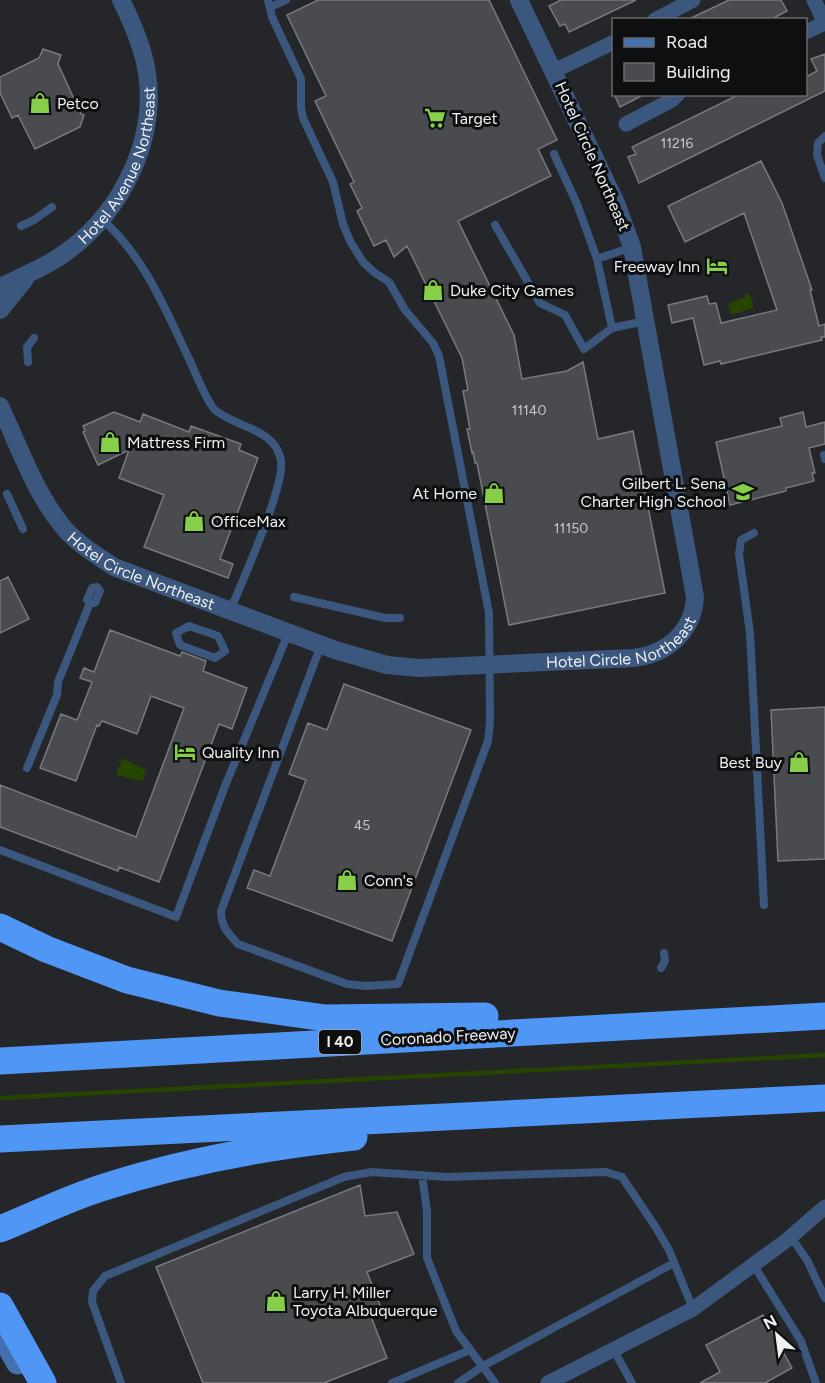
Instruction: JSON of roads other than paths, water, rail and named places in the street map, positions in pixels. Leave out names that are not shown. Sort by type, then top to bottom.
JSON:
[{"type":"highway","points":[[0,927],[56,953],[127,980],[194,998],[271,1012],[354,1019],[589,1014],[680,1023]]},
{"type":"highway","name":"Coronado Freeway","points":[[0,1061],[825,1016]]},
{"type":"highway","points":[[0,1139],[825,1098]]},
{"type":"highway","points":[[1,1229],[98,1189],[169,1169],[244,1153],[336,1139],[675,1105]]},
{"type":"highway","points":[[0,1306],[43,1383]]},
{"type":"main road","points":[[0,1334],[28,1383]]},
{"type":"street","name":"Hotel Avenue Northeast","points":[[0,287],[69,250],[101,218],[117,197],[134,166],[146,122],[148,91],[144,61],[136,32],[121,0]]},
{"type":"street","name":"Hotel Circle Northeast","points":[[0,406],[45,500],[60,525],[86,549],[114,567],[321,645],[387,665],[419,668],[643,657],[669,646],[682,633],[691,618],[695,597],[632,247],[616,203],[519,0]]},
{"type":"street","points":[[659,18],[693,0]]},
{"type":"street","points":[[807,32],[825,23],[814,0]]},
{"type":"street","points":[[554,71],[612,43]]},
{"type":"street","points":[[626,124],[676,96]]},
{"type":"street","points":[[0,310],[33,271]]},
{"type":"street","points":[[548,1383],[693,1309],[791,1237],[825,1207]]},
{"type":"lane","points":[[286,0],[269,3],[272,17],[301,78],[303,118],[333,182],[343,225],[363,262],[389,282],[405,310],[433,343],[439,356],[489,613],[490,722],[485,749],[398,984],[358,986],[238,944],[225,931],[221,919],[221,911],[321,645]]},
{"type":"lane","points":[[825,136],[818,143],[817,154],[825,178]]},
{"type":"lane","points":[[554,153],[577,204],[597,259],[612,328]]},
{"type":"lane","points":[[21,226],[52,207]]},
{"type":"lane","points":[[101,218],[128,244],[146,272],[214,410],[269,439],[277,448],[281,458],[281,478],[230,611]]},
{"type":"lane","points":[[495,225],[540,303],[565,315],[584,350],[612,328],[646,320]]},
{"type":"lane","points":[[597,259],[632,247]]},
{"type":"lane","points":[[28,362],[27,347],[34,338]]},
{"type":"lane","points":[[7,494],[23,529]]},
{"type":"lane","points":[[754,533],[741,540],[739,554],[750,633],[764,905]]},
{"type":"lane","points":[[294,597],[386,618],[400,618]]},
{"type":"lane","points":[[27,768],[57,695],[57,682],[90,603]]},
{"type":"lane","points":[[189,626],[218,636],[225,651],[214,658],[180,645],[176,633],[189,626]]},
{"type":"lane","points":[[0,850],[176,917],[225,786],[289,633]]},
{"type":"lane","points":[[661,968],[664,953]]},
{"type":"lane","points":[[121,1383],[92,1302],[93,1291],[105,1276],[344,1177],[372,1172],[447,1177],[606,1172],[622,1178],[669,1250],[693,1309]]},
{"type":"lane","points":[[422,1175],[428,1258],[456,1331],[495,1383]]},
{"type":"lane","points":[[791,1237],[807,1260],[825,1298]]},
{"type":"lane","points":[[458,1383],[483,1366],[674,1263]]},
{"type":"lane","points":[[753,1264],[801,1341],[816,1383]]},
{"type":"lane","points":[[613,1349],[632,1383]]},
{"type":"lane","points":[[392,1383],[470,1350]]},
{"type":"waterway","points":[[0,1098],[825,1055]]},
{"type":"place","name":"Petco","points":[[40,103]]},
{"type":"place","name":"Target","points":[[435,118]]},
{"type":"place","name":"Freeway Inn","points":[[717,266]]},
{"type":"place","name":"Duke City Games","points":[[433,290]]},
{"type":"place","name":"Mattress Firm","points":[[110,442]]},
{"type":"place","name":"Gilbert L. Sena Charter High School","points":[[743,492]]},
{"type":"place","name":"At Home","points":[[494,493]]},
{"type":"place","name":"OfficeMax","points":[[194,521]]},
{"type":"place","name":"Quality Inn","points":[[185,752]]},
{"type":"place","name":"Best Buy","points":[[799,762]]},
{"type":"place","name":"Conn's","points":[[347,880]]},
{"type":"place","name":"Larry H. Miller Toyota Albuquerque","points":[[276,1301]]}]
